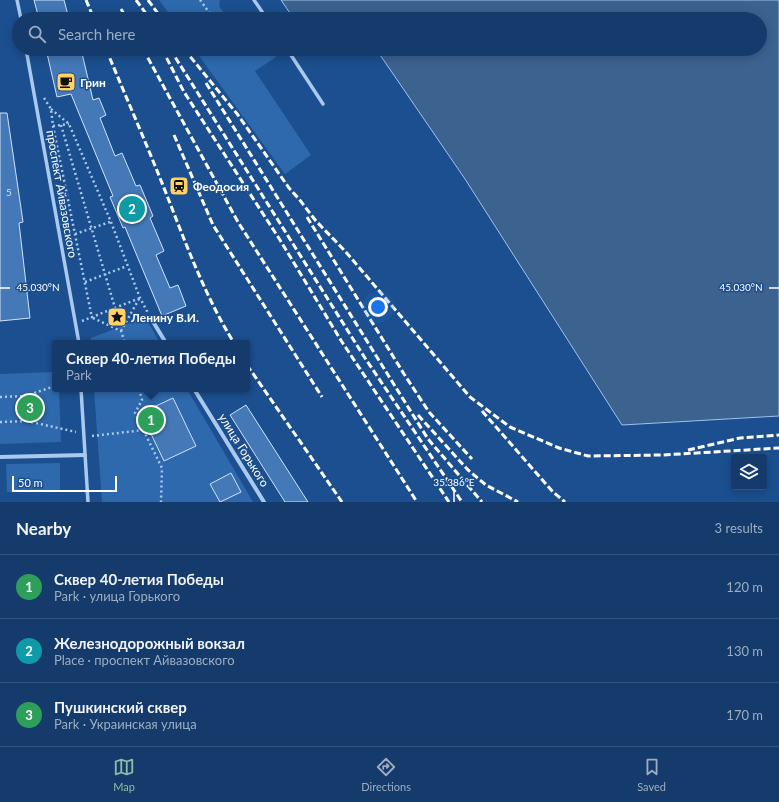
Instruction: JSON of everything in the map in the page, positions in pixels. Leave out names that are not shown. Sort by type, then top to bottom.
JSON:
[{"type":"street","points":[[17,0],[20,12]]},
{"type":"street","points":[[254,0],[262,12]]},
{"type":"street","name":"проспект Айвазовского","points":[[27,56],[77,340]]},
{"type":"street","points":[[292,56],[323,104]]},
{"type":"street","points":[[152,320],[164,340]]},
{"type":"street","points":[[81,392],[88,502]]},
{"type":"street","name":"улица Горького","points":[[196,392],[264,502]]},
{"type":"street","points":[[0,457],[85,454]]},
{"type":"path","points":[[200,0],[209,12]]},
{"type":"path","points":[[50,109],[69,124],[111,222],[140,298],[152,320]]},
{"type":"path","points":[[69,124],[53,126],[92,318]]},
{"type":"path","points":[[62,125],[115,308]]},
{"type":"path","points":[[75,234],[111,222]]},
{"type":"path","points":[[85,282],[127,266]]},
{"type":"path","points":[[92,318],[140,298]]},
{"type":"path","points":[[121,331],[140,298]]},
{"type":"path","points":[[92,318],[121,331],[124,340]]},
{"type":"path","points":[[0,398],[26,396],[52,387]]},
{"type":"path","points":[[140,392],[142,400],[135,413],[162,468],[161,502]]},
{"type":"path","points":[[26,396],[27,421]]},
{"type":"path","points":[[0,422],[27,421],[84,435],[144,430]]},
{"type":"shaded area","points":[[159,0],[220,0],[219,6],[223,12],[168,12]]},
{"type":"shaded area","points":[[281,0],[779,0],[779,416],[622,425],[465,179],[381,56],[767,56],[767,12],[289,12]]},
{"type":"shaded area","points":[[199,56],[276,57],[255,71],[311,155],[285,174]]},
{"type":"shaded area","points":[[145,317],[158,340],[91,340],[91,338]]},
{"type":"shaded area","points":[[52,372],[52,392],[59,392],[61,442],[0,444],[0,374]]},
{"type":"shaded area","points":[[94,392],[189,392],[253,502],[102,502]]},
{"type":"shaded area","points":[[60,463],[60,491],[7,492],[6,464]]},
{"type":"building","points":[[34,0],[64,0],[67,12],[37,12]]},
{"type":"building","points":[[48,56],[83,56],[93,100],[99,98],[106,115],[100,118],[115,156],[122,153],[136,186],[140,185],[153,216],[150,218],[164,251],[156,255],[170,288],[178,285],[186,306],[162,316],[125,227],[123,228],[110,197],[113,196],[71,94],[57,97]]},
{"type":"building","points":[[0,113],[7,113],[23,222],[19,223],[30,318],[0,321]]},
{"type":"building","points":[[173,398],[196,446],[164,461],[141,413]]},
{"type":"building","points":[[246,405],[308,502],[285,502],[230,415]]},
{"type":"building","points":[[231,473],[241,492],[220,502],[210,484]]},
{"type":"railway","points":[[86,0],[91,12]]},
{"type":"railway","points":[[136,0],[145,12]]},
{"type":"railway","points":[[148,0],[157,12]]},
{"type":"railway","points":[[109,56],[197,270],[214,307],[232,340]]},
{"type":"railway","points":[[147,56],[238,222],[417,502]]},
{"type":"railway","points":[[166,56],[184,92],[280,240],[342,342],[449,502]]},
{"type":"railway","points":[[174,56],[365,358],[462,502]]},
{"type":"railway","points":[[190,56],[238,115],[289,188],[316,221],[345,251],[470,397],[510,427],[559,448],[588,456],[663,455],[779,448]]},
{"type":"railway","points":[[206,83],[428,439],[482,502]]},
{"type":"railway","points":[[174,135],[213,225],[322,397]]},
{"type":"railway","points":[[307,217],[429,412],[472,459]]},
{"type":"railway","points":[[250,369],[342,502]]},
{"type":"railway","points":[[482,411],[553,492],[565,502]]},
{"type":"railway","points":[[418,415],[468,470],[486,485],[518,502]]},
{"type":"railway","points":[[688,450],[740,438],[779,435]]},
{"type":"place","name":"Грин","points":[[66,82]]},
{"type":"place","name":"Феодосия","points":[[179,186]]},
{"type":"place","name":"Железнодорожный вокзал","points":[[132,209]]},
{"type":"place","name":"Ленину В.И.","points":[[117,317]]},
{"type":"place","name":"Пушкинский сквер","points":[[30,408]]},
{"type":"place","name":"Сквер 40-летия Победы","points":[[151,420]]}]
